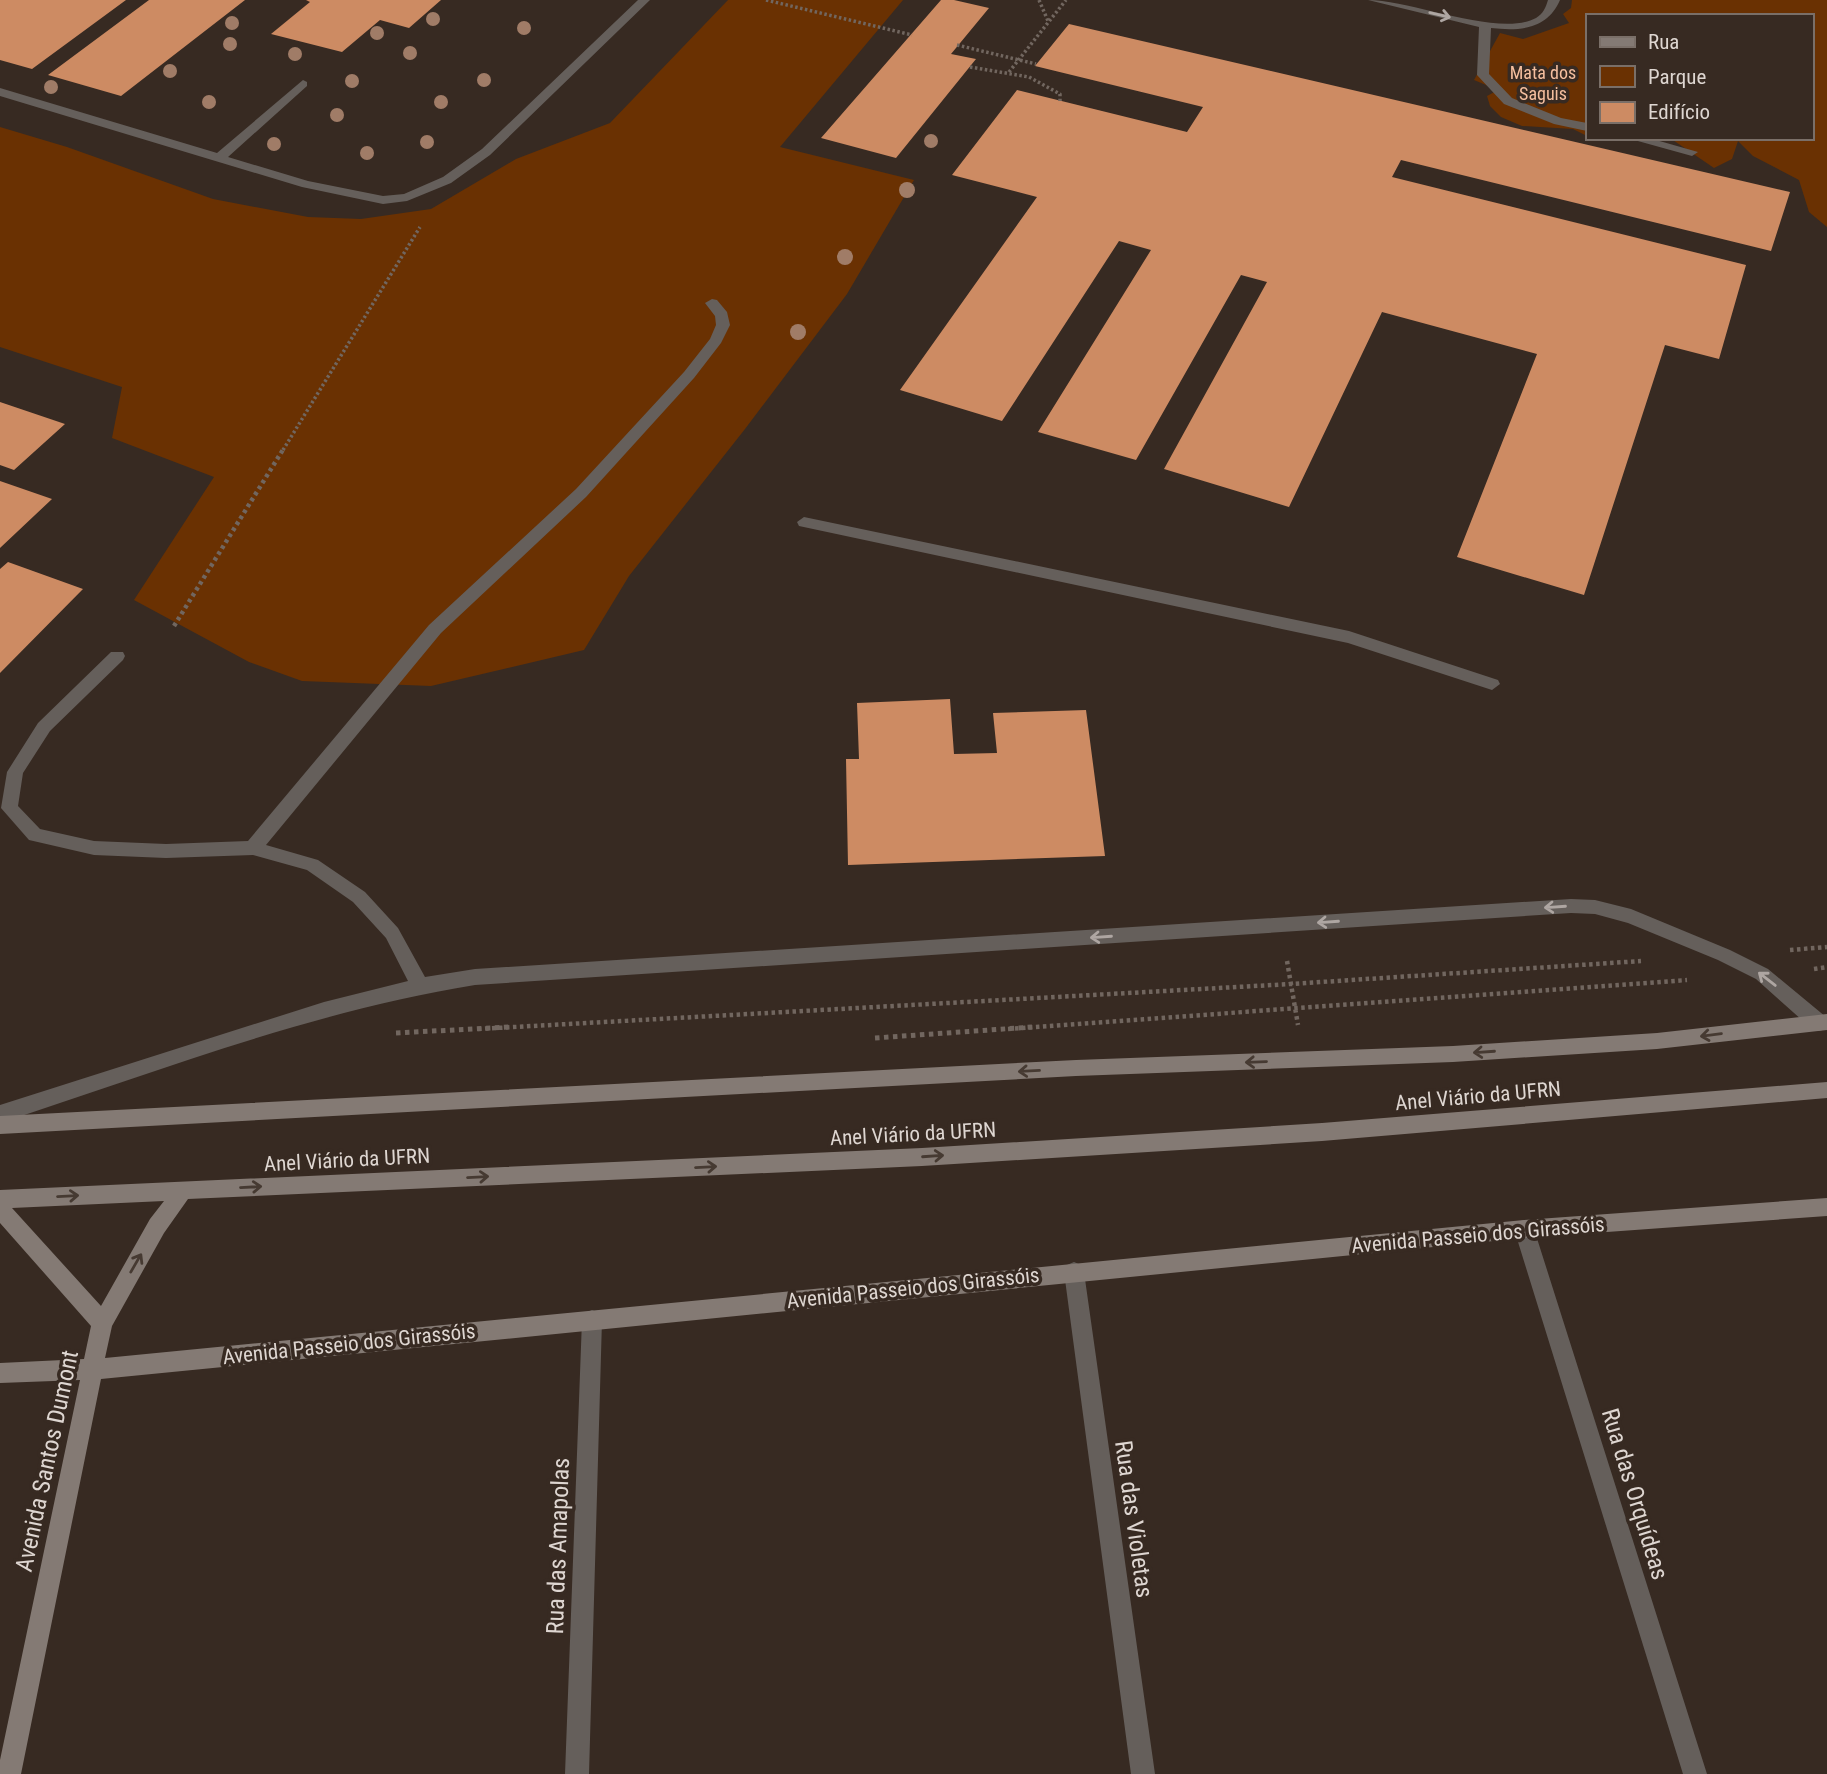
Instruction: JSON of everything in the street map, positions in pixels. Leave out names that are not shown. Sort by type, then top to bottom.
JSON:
[{"type":"main road","name":"Anel Viário da UFRN","points":[[0,1125],[1076,1068],[1453,1054],[1657,1041],[1823,1023]]},
{"type":"main road","name":"Anel Viário da UFRN","points":[[0,1199],[922,1157],[1322,1132],[1827,1090]]},
{"type":"main road","name":"Avenida Santos Dumont","points":[[9,1774],[102,1323],[157,1226],[183,1191]]},
{"type":"main road","name":"Avenida Passeio dos Girassóis","points":[[0,1373],[94,1369],[1524,1229],[1827,1207]]},
{"type":"main road","points":[[0,1209],[46,1256],[102,1323]]},
{"type":"street","points":[[0,92],[306,184],[383,200],[407,197],[447,180],[486,152],[644,0]]},
{"type":"street","points":[[1374,0],[1500,27],[1522,26],[1540,20],[1555,0]]},
{"type":"street","points":[[1485,24],[1483,75],[1508,101],[1558,121],[1586,127]]},
{"type":"street","points":[[218,159],[303,84]]},
{"type":"street","points":[[1641,140],[1692,152]]},
{"type":"street","points":[[253,848],[435,629],[581,493],[689,375],[716,340],[723,325],[722,314],[712,303]]},
{"type":"street","points":[[804,522],[1349,637],[1492,684]]},
{"type":"street","points":[[117,656],[44,727],[15,772],[9,808],[35,835],[93,848],[166,851],[253,848],[312,865],[359,897],[392,933],[420,986]]},
{"type":"street","points":[[0,1114],[324,1010],[420,986],[475,977],[1571,906],[1595,907],[1631,916],[1762,974],[1823,1023]]},
{"type":"street","name":"Rua das Orquídeas","points":[[1524,1229],[1695,1774]]},
{"type":"street","name":"Rua das Violetas","points":[[1074,1272],[1143,1774]]},
{"type":"street","name":"Rua das Amapolas","points":[[577,1774],[592,1320]]},
{"type":"path","points":[[766,0],[912,35]]},
{"type":"path","points":[[1039,0],[1048,22]]},
{"type":"path","points":[[1009,72],[1066,0]]},
{"type":"path","points":[[957,45],[1036,64]]},
{"type":"path","points":[[970,67],[1009,72],[1050,85],[1060,94],[1060,101]]},
{"type":"path","points":[[174,626],[424,221]]},
{"type":"path","points":[[1788,950],[1827,947]]},
{"type":"path","points":[[387,1034],[1654,960]]},
{"type":"path","points":[[1762,974],[1827,967]]},
{"type":"path","points":[[866,1039],[1693,979]]},
{"type":"green space","points":[[728,0],[903,0],[780,147],[914,180],[847,294],[629,576],[584,650],[431,686],[302,681],[249,662],[134,600],[214,477],[112,438],[122,387],[0,347],[0,127],[67,147],[213,199],[308,217],[361,219],[431,209],[516,159],[610,123]]},
{"type":"green space","name":"Mata dos Saguis","points":[[1572,0],[1827,0],[1827,227],[1809,212],[1799,180],[1753,156],[1738,141],[1732,159],[1714,168],[1673,140],[1813,140],[1813,14],[1586,14],[1586,136],[1573,129],[1522,126],[1501,117],[1490,106],[1487,96],[1498,90],[1474,80],[1500,33],[1523,39],[1569,23],[1563,14],[1571,8]]},
{"type":"building","points":[[0,0],[126,0],[32,69],[0,60]]},
{"type":"building","points":[[149,0],[245,0],[121,96],[48,75]]},
{"type":"building","points":[[306,0],[441,0],[409,28],[380,20],[342,52],[271,34],[310,2]]},
{"type":"building","points":[[941,0],[954,0],[989,8],[951,54],[976,59],[896,158],[821,138]]},
{"type":"building","points":[[1069,24],[1790,192],[1771,251],[1401,160],[1392,177],[1746,265],[1719,359],[1665,345],[1584,595],[1457,557],[1537,354],[1382,312],[1289,507],[1164,469],[1267,282],[1241,275],[1136,460],[1038,432],[1151,250],[1119,241],[1002,421],[900,390],[1037,197],[952,175],[1017,90],[1187,132],[1203,107],[1035,66]]},
{"type":"building","points":[[0,402],[65,424],[14,470],[0,465]]},
{"type":"building","points":[[0,481],[52,499],[0,548]]},
{"type":"building","points":[[8,562],[83,589],[0,673],[0,569]]},
{"type":"building","points":[[950,699],[954,754],[997,753],[993,713],[1086,710],[1105,856],[848,865],[846,759],[859,759],[857,703]]}]
